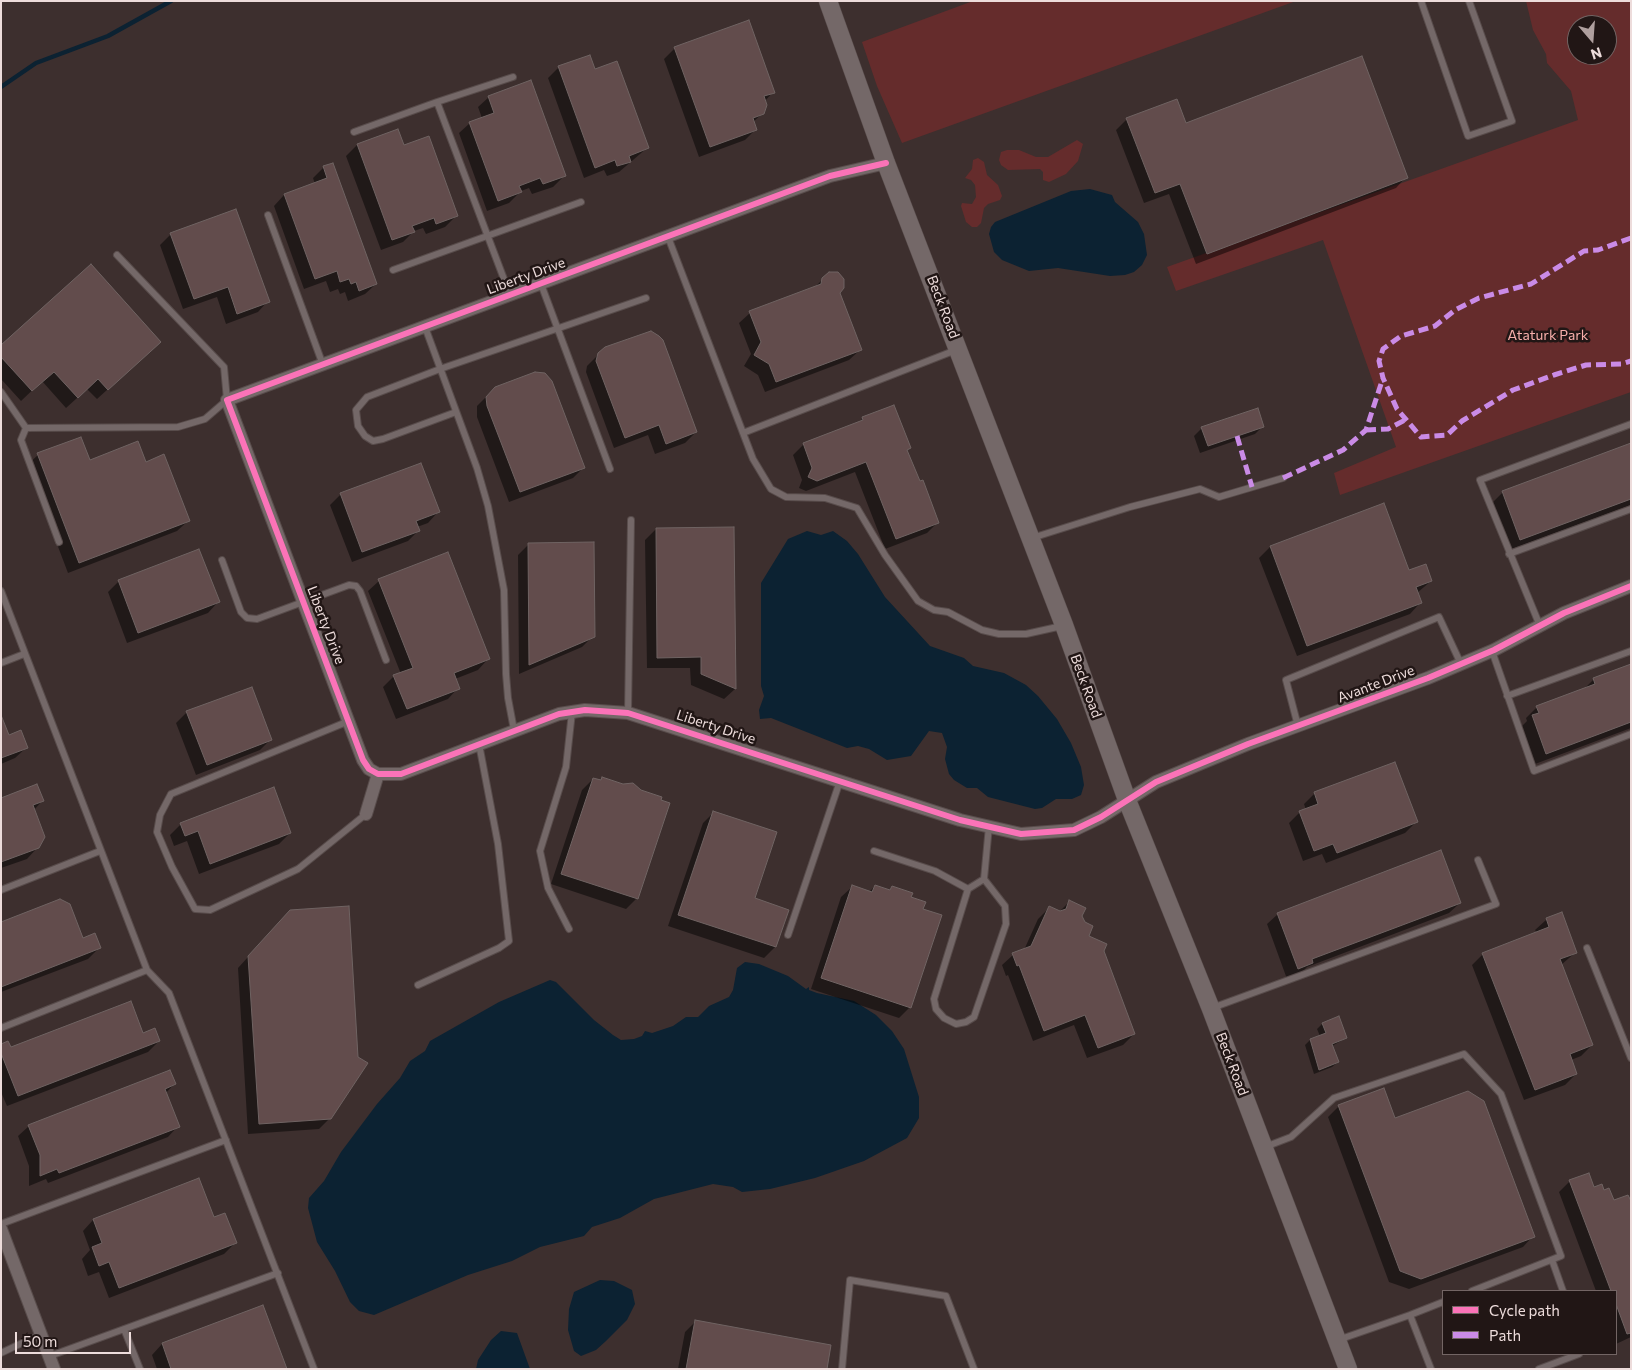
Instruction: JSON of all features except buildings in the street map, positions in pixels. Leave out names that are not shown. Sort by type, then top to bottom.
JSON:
[{"type":"street","name":"Beck Road","points":[[828,1],[886,163],[1064,625],[1127,800],[1211,1009],[1348,1369]]},
{"type":"street","name":"Liberty Drive","points":[[886,163],[830,176],[227,400],[303,602],[363,760],[369,769],[378,774],[401,774],[559,714],[585,710],[628,713],[912,805],[1021,834],[1074,830],[1101,817],[1127,800]]},
{"type":"street","name":"Avante Drive","points":[[1127,800],[1156,782],[1492,651],[1540,626],[1631,586]]},
{"type":"street","points":[[366,814],[378,774]]},
{"type":"street","points":[[1,1229],[54,1369]]},
{"type":"lane","points":[[1421,1],[1468,136],[1512,121],[1469,1]]},
{"type":"lane","points":[[354,132],[513,77]]},
{"type":"lane","points":[[437,102],[510,295]]},
{"type":"lane","points":[[393,270],[487,234],[581,202]]},
{"type":"lane","points":[[268,215],[323,364]]},
{"type":"lane","points":[[668,237],[756,465],[771,489],[786,497],[825,498],[857,508],[895,570],[918,601],[934,610],[948,612],[982,630],[999,634],[1026,634],[1064,625]]},
{"type":"lane","points":[[26,428],[178,427],[205,419],[227,400],[224,368],[117,255]]},
{"type":"lane","points":[[541,284],[610,469]]},
{"type":"lane","points":[[456,412],[378,440],[373,440],[365,436],[358,426],[356,410],[361,402],[440,369],[646,298]]},
{"type":"lane","points":[[425,327],[477,468],[488,506],[502,581],[508,698],[514,730]]},
{"type":"lane","points":[[743,433],[959,349]]},
{"type":"lane","points":[[1,392],[26,428]]},
{"type":"lane","points":[[1540,626],[1480,480],[1631,424]]},
{"type":"lane","points":[[26,428],[21,440],[59,542]]},
{"type":"lane","points":[[1031,538],[1130,507],[1200,489],[1219,497],[1283,478]]},
{"type":"lane","points":[[1509,554],[1631,509]]},
{"type":"lane","points":[[628,713],[631,520]]},
{"type":"lane","points":[[222,560],[241,612],[247,618],[257,620],[349,585],[356,586],[360,591],[386,660]]},
{"type":"lane","points":[[1,591],[147,970],[169,993],[314,1369]]},
{"type":"lane","points":[[1298,726],[1286,680],[1439,617],[1461,664]]},
{"type":"lane","points":[[1508,696],[1631,650]]},
{"type":"lane","points":[[1492,651],[1534,770],[1631,734]]},
{"type":"lane","points":[[1,663],[24,654]]},
{"type":"lane","points":[[569,929],[548,888],[540,851],[566,767],[572,712]]},
{"type":"lane","points":[[349,722],[171,794],[160,815],[157,832],[172,867],[195,908],[210,910],[298,869],[366,814]]},
{"type":"lane","points":[[418,985],[499,948],[509,941],[498,844],[479,744]]},
{"type":"lane","points":[[788,935],[840,781]]},
{"type":"lane","points":[[984,879],[989,826]]},
{"type":"lane","points":[[1,890],[100,851]]},
{"type":"lane","points":[[874,851],[935,871],[968,889]]},
{"type":"lane","points":[[1211,1009],[1496,904],[1478,860]]},
{"type":"lane","points":[[984,879],[997,892],[1005,906],[1006,924],[974,1017],[966,1022],[956,1024],[944,1018],[936,1009],[934,999],[968,889],[984,879]]},
{"type":"lane","points":[[1587,948],[1631,1058]]},
{"type":"lane","points":[[1,1028],[147,970]]},
{"type":"lane","points":[[1264,1148],[1291,1137],[1334,1098],[1464,1054],[1501,1094],[1561,1256],[1475,1290]]},
{"type":"lane","points":[[1,1224],[226,1140]]},
{"type":"lane","points":[[1552,1260],[1563,1290]]},
{"type":"lane","points":[[50,1356],[278,1274]]},
{"type":"lane","points":[[842,1369],[850,1280],[946,1296],[974,1369]]},
{"type":"lane","points":[[1338,1340],[1442,1302]]},
{"type":"lane","points":[[1410,1315],[1431,1369]]},
{"type":"lane","points":[[124,1329],[140,1369]]},
{"type":"lane","points":[[1,1353],[41,1334]]},
{"type":"lane","points":[[1539,1369],[1577,1355]]},
{"type":"green space","points":[[973,1],[1296,1],[902,143],[877,86],[862,42]]},
{"type":"green space","name":"Ataturk Park","points":[[1526,1],[1631,1],[1631,392],[1340,495],[1334,473],[1396,447],[1323,240],[1176,291],[1167,267],[1578,120],[1571,91],[1547,63],[1546,54],[1533,30]]},
{"type":"green space","points":[[1077,140],[1083,144],[1078,161],[1066,174],[1049,182],[1043,180],[1043,172],[1040,169],[1008,170],[1001,165],[999,160],[1001,152],[1007,150],[1019,150],[1036,157],[1048,157]]},
{"type":"green space","points":[[978,158],[984,162],[987,175],[998,185],[1002,196],[1000,200],[988,204],[984,208],[981,223],[977,227],[972,227],[966,222],[961,206],[962,203],[972,204],[976,197],[975,185],[971,180],[965,178],[972,169],[973,160]]},
{"type":"water","points":[[1090,189],[1112,195],[1115,202],[1138,222],[1144,234],[1147,255],[1142,265],[1134,272],[1110,276],[1058,268],[1029,271],[1002,260],[994,252],[989,234],[995,222],[1071,191]]},
{"type":"water","points":[[807,531],[821,535],[833,531],[847,541],[858,554],[885,597],[930,646],[964,658],[973,666],[1004,673],[1026,685],[1038,696],[1057,719],[1071,743],[1081,767],[1084,785],[1081,795],[1072,799],[1056,799],[1042,808],[1035,809],[988,797],[977,788],[967,788],[954,780],[949,774],[945,759],[947,747],[942,733],[929,731],[911,756],[887,760],[869,749],[858,746],[847,748],[771,718],[760,719],[759,710],[764,696],[761,686],[761,583],[788,539]]},
{"type":"water","points":[[745,962],[759,964],[788,976],[806,989],[809,987],[809,990],[817,993],[854,1001],[876,1015],[892,1031],[904,1049],[919,1097],[919,1118],[907,1138],[864,1161],[815,1178],[770,1189],[742,1192],[733,1187],[713,1184],[654,1199],[620,1218],[592,1227],[584,1236],[540,1247],[512,1261],[468,1275],[374,1315],[359,1311],[350,1302],[335,1271],[317,1242],[308,1208],[309,1198],[324,1181],[341,1152],[377,1104],[400,1078],[410,1061],[425,1051],[430,1041],[499,1002],[550,980],[556,982],[594,1020],[613,1035],[621,1040],[634,1039],[642,1036],[645,1031],[652,1033],[673,1026],[686,1017],[698,1017],[709,1006],[729,997],[733,990],[737,968]]},
{"type":"water","points":[[600,1280],[614,1281],[632,1290],[635,1304],[627,1320],[606,1341],[596,1350],[581,1356],[574,1351],[568,1330],[569,1309],[574,1292]]},
{"type":"water","points":[[501,1331],[517,1333],[530,1369],[476,1369],[478,1360],[491,1340]]},
{"type":"waterway","points":[[1,87],[36,63],[108,36],[171,1]]},
{"type":"marked path","points":[[1631,238],[1598,250],[1584,251],[1531,284],[1479,298],[1455,310],[1435,326],[1401,336],[1383,349],[1379,361],[1383,378],[1397,409],[1421,437],[1447,435],[1462,421],[1513,390],[1554,375],[1586,365],[1621,364],[1631,361]]},
{"type":"marked path","points":[[1283,478],[1343,450],[1366,430],[1383,378]]},
{"type":"marked path","points":[[1366,430],[1388,429],[1405,420]]},
{"type":"marked path","points":[[1237,436],[1252,487]]},
{"type":"cycle path","points":[[886,163],[830,176],[227,400],[363,760],[369,769],[378,774],[401,774],[559,714],[585,710],[628,713],[960,820],[1021,834],[1074,830],[1101,817],[1156,782],[1248,744],[1428,678],[1494,650],[1564,613],[1631,586]]}]
